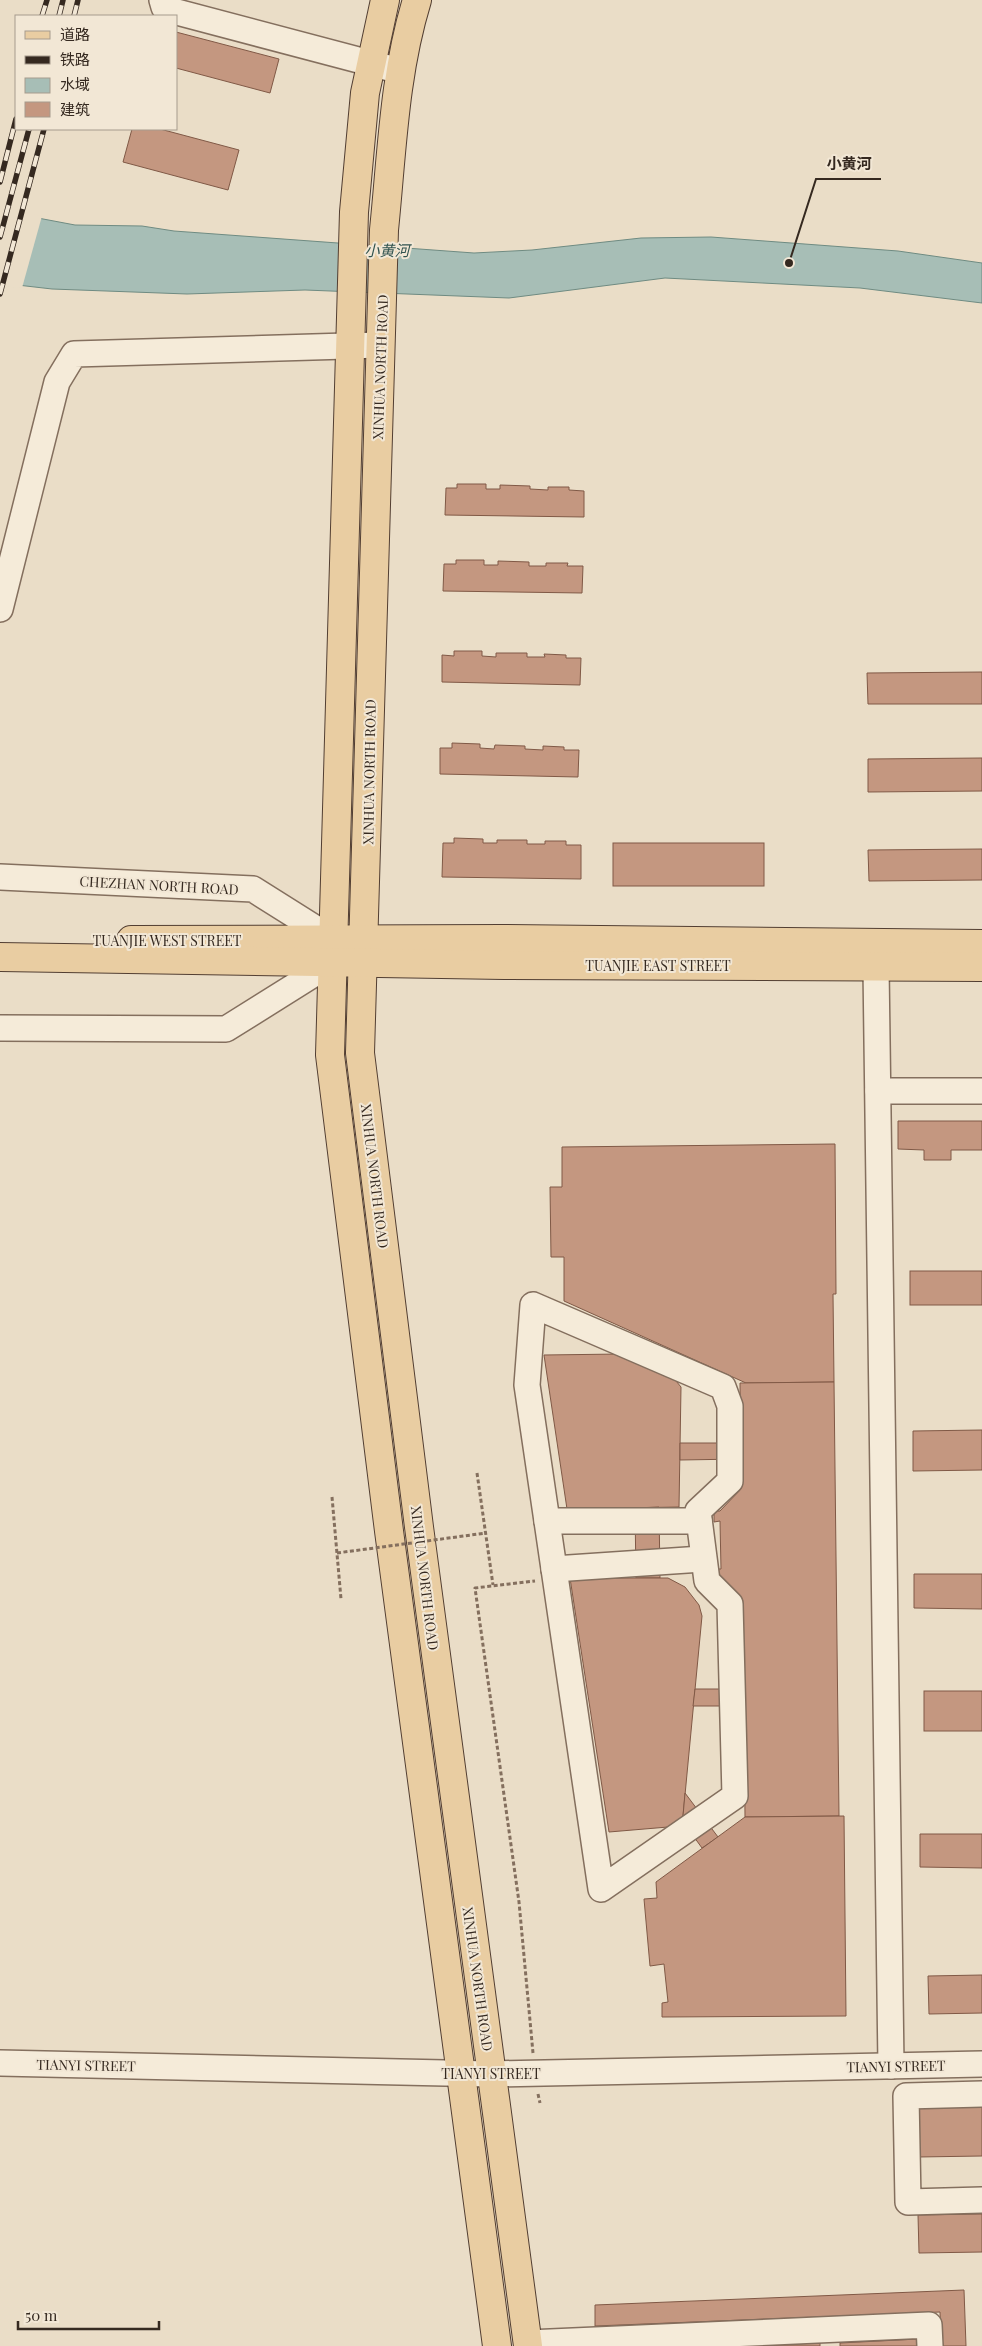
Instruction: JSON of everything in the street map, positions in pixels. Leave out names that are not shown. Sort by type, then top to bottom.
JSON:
[{"type":"main road","points":[[385,0],[370,63],[360,130],[353,228],[330,1055],[389,1531],[497,2346]]},
{"type":"main road","name":"XINHUA NORTH ROAD","points":[[418,0],[400,71],[391,133],[384,230],[360,1053],[420,1537],[490,2074],[528,2345]]},
{"type":"main road","name":"TUANJIE WEST STREET","points":[[0,940],[334,951]]},
{"type":"main road","name":"TUANJIE EAST STREET","points":[[334,951],[982,944]]},
{"type":"main road","name":"TUANJIE WEST STREET","points":[[0,956],[334,951]]},
{"type":"main road","name":"TUANJIE EAST STREET","points":[[364,951],[876,966],[982,967]]},
{"type":"street","points":[[162,0],[164,7],[173,11],[400,71]]},
{"type":"street","points":[[0,610],[57,382],[74,354],[380,346]]},
{"type":"street","name":"CHEZHAN NORTH ROAD","points":[[0,877],[253,889],[334,951]]},
{"type":"street","points":[[0,1028],[226,1029],[334,951]]},
{"type":"street","points":[[876,966],[891,2066]]},
{"type":"street","points":[[878,1090],[982,1091]]},
{"type":"street","points":[[532,1305],[723,1387],[730,1406],[730,1481],[698,1511],[702,1559],[707,1581],[730,1604],[735,1796],[601,1889],[547,1521],[527,1385],[532,1305]]},
{"type":"street","points":[[547,1521],[699,1521]]},
{"type":"street","points":[[555,1574],[702,1559]]},
{"type":"street","name":"TIANYI STREET","points":[[0,2063],[460,2074],[982,2064]]},
{"type":"street","points":[[982,2094],[906,2096],[908,2202],[982,2200]]},
{"type":"street","points":[[528,2345],[830,2338],[929,2325],[930,2346]]},
{"type":"path","points":[[477,1473],[493,1586]]},
{"type":"path","points":[[332,1497],[342,1599]]},
{"type":"path","points":[[337,1553],[486,1533]]},
{"type":"path","points":[[540,2103],[519,1902],[475,1588],[555,1574]]},
{"type":"water","points":[[22,215],[75,225],[142,226],[174,231],[474,253],[532,250],[641,238],[711,237],[898,251],[982,263],[982,303],[860,288],[665,278],[509,298],[305,290],[187,294],[52,289],[0,283]]},
{"type":"pier","points":[[0,208],[42,216],[22,288],[0,286]]},
{"type":"building","points":[[178,33],[279,59],[270,93],[178,69]]},
{"type":"building","points":[[132,130],[164,130],[239,150],[228,190],[123,162]]},
{"type":"building","points":[[457,484],[486,484],[486,489],[500,489],[500,485],[530,486],[530,489],[548,490],[548,487],[569,487],[569,490],[584,491],[584,517],[445,515],[446,488],[457,488]]},
{"type":"building","points":[[456,560],[484,560],[484,565],[498,565],[498,561],[529,562],[529,566],[546,566],[546,563],[568,563],[567,566],[583,566],[582,593],[443,591],[444,564],[456,564]]},
{"type":"building","points":[[454,651],[482,651],[482,656],[496,657],[496,653],[527,653],[527,657],[545,657],[544,654],[566,655],[566,658],[581,658],[580,685],[442,682],[442,655],[454,656]]},
{"type":"building","points":[[982,672],[982,704],[868,704],[867,673]]},
{"type":"building","points":[[452,743],[480,744],[480,748],[494,749],[495,745],[525,746],[525,749],[543,750],[543,746],[564,747],[564,750],[579,750],[578,777],[440,774],[440,748],[452,748]]},
{"type":"building","points":[[982,758],[982,791],[868,792],[868,759]]},
{"type":"building","points":[[454,838],[483,839],[483,843],[497,843],[497,840],[527,840],[527,844],[545,844],[545,841],[566,841],[566,845],[581,845],[581,879],[442,877],[443,843],[454,843]]},
{"type":"building","points":[[613,843],[764,843],[764,886],[613,886]]},
{"type":"building","points":[[982,849],[982,880],[869,881],[868,850]]},
{"type":"building","points":[[898,1121],[982,1121],[982,1150],[951,1150],[951,1160],[924,1160],[924,1150],[898,1149]]},
{"type":"building","points":[[835,1144],[836,1294],[833,1294],[834,1382],[746,1383],[564,1301],[564,1257],[551,1257],[550,1187],[562,1187],[562,1147]]},
{"type":"building","points":[[910,1271],[982,1271],[982,1305],[910,1305]]},
{"type":"building","points":[[621,1354],[667,1370],[681,1387],[679,1507],[567,1509],[544,1355]]},
{"type":"building","points":[[834,1382],[839,1816],[745,1817],[743,1603],[721,1581],[715,1569],[721,1569],[720,1521],[714,1522],[714,1511],[720,1511],[741,1489],[740,1383]]},
{"type":"building","points":[[982,1430],[982,1470],[913,1471],[913,1431]]},
{"type":"building","points":[[680,1443],[741,1443],[741,1459],[680,1460]]},
{"type":"building","points":[[659,1507],[660,1578],[636,1578],[635,1508]]},
{"type":"building","points":[[914,1574],[982,1574],[982,1609],[914,1608]]},
{"type":"building","points":[[570,1578],[668,1578],[685,1587],[699,1605],[702,1616],[683,1816],[677,1824],[668,1827],[609,1832]]},
{"type":"building","points":[[695,1689],[744,1689],[744,1706],[693,1706]]},
{"type":"building","points":[[924,1691],[982,1691],[982,1731],[924,1731]]},
{"type":"building","points":[[685,1793],[718,1837],[702,1848],[681,1819],[683,1816]]},
{"type":"building","points":[[844,1816],[846,2016],[662,2017],[662,2003],[668,2002],[664,1964],[650,1966],[644,1899],[657,1898],[656,1882],[745,1817]]},
{"type":"building","points":[[920,1834],[982,1834],[982,1868],[920,1867]]},
{"type":"building","points":[[982,1975],[982,2013],[929,2014],[928,1976]]},
{"type":"building","points":[[982,2105],[982,2156],[918,2157],[917,2106]]},
{"type":"building","points":[[982,2214],[982,2252],[919,2253],[918,2215]]},
{"type":"building","points":[[964,2290],[966,2346],[941,2346],[940,2312],[595,2326],[595,2305]]},
{"type":"building","points":[[918,2339],[918,2346],[840,2346],[840,2343]]},
{"type":"building","points":[[820,2343],[820,2346],[745,2346]]},
{"type":"railway","points":[[42,15],[47,0]]},
{"type":"railway","points":[[59,15],[63,0]]},
{"type":"railway","points":[[74,15],[78,0]]},
{"type":"railway","points":[[0,182],[15,123]]},
{"type":"railway","points":[[0,237],[29,130]]},
{"type":"railway","points":[[0,294],[44,130]]},
{"type":"place","name":"小黄河","points":[[789,263]]}]
